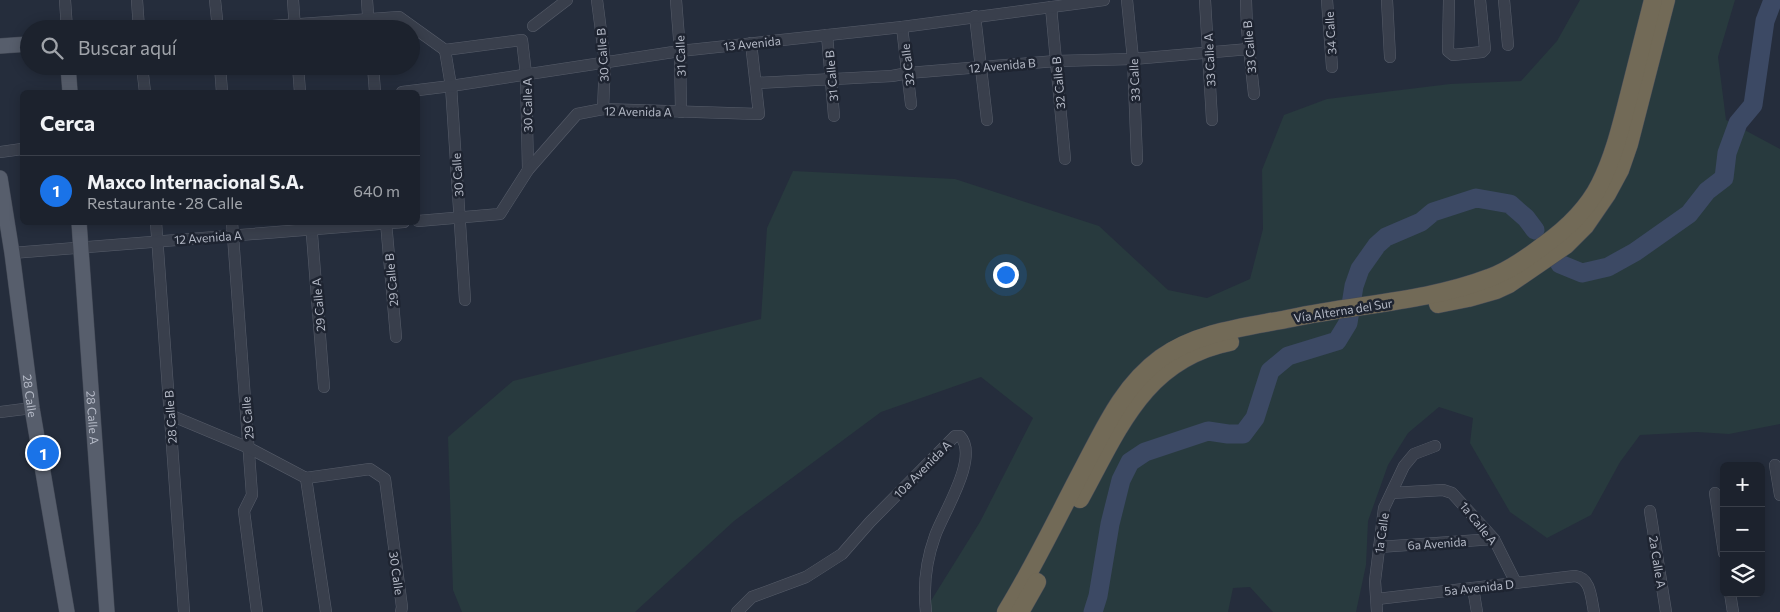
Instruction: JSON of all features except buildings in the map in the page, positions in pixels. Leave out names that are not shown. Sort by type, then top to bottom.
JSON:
[{"type":"highway","name":"Vía Alterna del Sur","points":[[1020,612],[1058,528],[1099,452],[1145,390],[1182,359],[1218,338],[1371,310],[1517,271],[1566,245],[1599,187],[1618,139],[1653,0]]},
{"type":"highway","name":"Vía Alterna del Sur","points":[[1581,221],[1607,194],[1620,170],[1666,0]]},
{"type":"highway","name":"Vía Alterna del Sur","points":[[1006,612],[1032,567],[1058,528]]},
{"type":"main road","points":[[0,46],[20,45]]},
{"type":"main road","points":[[69,75],[70,90]]},
{"type":"main road","name":"28 Calle","points":[[0,178],[12,253],[32,408],[67,612]]},
{"type":"main road","name":"28 Calle A","points":[[79,225],[107,612]]},
{"type":"street","points":[[65,0],[66,20]]},
{"type":"street","points":[[137,0],[138,20]]},
{"type":"street","points":[[215,0],[217,20]]},
{"type":"street","points":[[293,0],[295,20]]},
{"type":"street","points":[[367,0],[369,20]]},
{"type":"street","points":[[533,26],[567,0]]},
{"type":"street","name":"30 Calle B","points":[[597,0],[605,62],[603,109]]},
{"type":"street","name":"31 Calle","points":[[676,0],[680,51],[681,112]]},
{"type":"street","name":"13 Avenida","points":[[418,90],[680,51],[902,27],[1104,0]]},
{"type":"street","name":"33 Calle","points":[[1127,0],[1133,59],[1137,160]]},
{"type":"street","name":"33 Calle A","points":[[1205,0],[1212,120]]},
{"type":"street","name":"33 Calle B","points":[[1246,0],[1254,94]]},
{"type":"street","name":"34 Calle","points":[[1328,0],[1332,67]]},
{"type":"street","points":[[1387,0],[1390,57]]},
{"type":"street","points":[[1449,0],[1448,51],[1452,55],[1482,52],[1485,49],[1480,0]]},
{"type":"street","points":[[1504,0],[1508,45]]},
{"type":"street","name":"32 Calle B","points":[[1051,7],[1065,159]]},
{"type":"street","points":[[382,20],[399,16],[404,20]]},
{"type":"street","points":[[975,16],[987,120]]},
{"type":"street","name":"32 Calle","points":[[902,27],[911,104]]},
{"type":"street","points":[[420,32],[445,50]]},
{"type":"street","name":"31 Calle B","points":[[828,35],[834,116]]},
{"type":"street","name":"30 Calle A","points":[[445,50],[522,40],[526,74],[528,170]]},
{"type":"street","points":[[751,43],[756,83]]},
{"type":"street","name":"30 Calle","points":[[445,50],[451,86],[465,300]]},
{"type":"street","name":"12 Avenida B","points":[[756,83],[892,76],[908,73],[1056,61],[1133,59],[1249,50]]},
{"type":"street","points":[[143,75],[145,90]]},
{"type":"street","points":[[221,75],[222,90]]},
{"type":"street","points":[[299,75],[300,90]]},
{"type":"street","points":[[373,75],[375,90]]},
{"type":"street","name":"12 Avenida A","points":[[420,221],[500,214],[528,170],[577,114],[603,109],[759,114],[756,83]]},
{"type":"street","points":[[0,152],[20,149]]},
{"type":"street","name":"28 Calle B","points":[[156,225],[184,612]]},
{"type":"street","name":"29 Calle","points":[[232,225],[252,495],[244,511],[257,612]]},
{"type":"street","name":"12 Avenida A","points":[[12,253],[232,236],[311,226],[336,225]]},
{"type":"street","name":"29 Calle B","points":[[386,225],[396,337]]},
{"type":"street","name":"29 Calle A","points":[[311,226],[324,387]]},
{"type":"street","points":[[0,412],[32,408]]},
{"type":"street","points":[[170,415],[249,448],[306,478],[326,612]]},
{"type":"street","name":"10a Avenida A","points":[[737,612],[752,597],[806,577],[842,554],[870,522],[955,436],[960,436],[964,439],[966,456],[961,479],[933,543],[925,577],[926,612]]},
{"type":"street","name":"1a Calle","points":[[1377,612],[1375,581],[1384,508],[1404,466],[1414,454],[1435,446]]},
{"type":"street","points":[[1775,465],[1780,495]]},
{"type":"street","name":"30 Calle","points":[[306,478],[370,468],[385,480],[401,610]]},
{"type":"street","name":"1a Calle A","points":[[1392,493],[1443,490],[1452,492],[1494,539],[1516,583]]},
{"type":"street","points":[[1715,493],[1724,552]]},
{"type":"street","name":"2a Calle A","points":[[1650,511],[1666,612]]},
{"type":"street","name":"6a Avenida","points":[[1379,547],[1494,539]]},
{"type":"street","name":"5a Avenida D","points":[[1377,599],[1574,576],[1581,577],[1587,583],[1594,612]]},
{"type":"street","points":[[1473,588],[1476,612]]},
{"type":"street","points":[[1730,597],[1732,612]]},
{"type":"shaded area","points":[[1580,0],[1735,0],[1718,57],[1726,120],[1780,149],[1780,424],[1729,434],[1697,432],[1640,435],[1620,462],[1591,515],[1547,538],[1510,512],[1470,443],[1473,418],[1439,407],[1408,433],[1388,465],[1368,521],[1366,565],[1356,612],[1273,612],[1250,587],[1233,588],[1228,612],[924,612],[980,522],[1033,418],[981,377],[881,412],[734,521],[635,612],[462,612],[453,590],[448,437],[513,381],[761,319],[767,228],[793,171],[955,179],[1099,226],[1168,290],[1207,298],[1250,279],[1263,229],[1262,170],[1284,115],[1327,99],[1450,84],[1521,81],[1557,41]]},
{"type":"waterway","points":[[1560,264],[1582,273],[1608,267],[1635,252],[1689,214],[1707,191],[1724,178],[1727,153],[1738,123],[1753,105],[1765,21],[1773,0]]},
{"type":"waterway","points":[[1093,612],[1098,596],[1110,524],[1121,480],[1130,462],[1145,452],[1208,431],[1243,434],[1255,418],[1270,371],[1288,356],[1337,341],[1348,323],[1354,286],[1360,269],[1377,245],[1386,237],[1421,222],[1433,212],[1476,198],[1510,204],[1526,218],[1535,230]]},
{"type":"place","name":"Maxco Internacional S.A.","points":[[43,453]]}]
